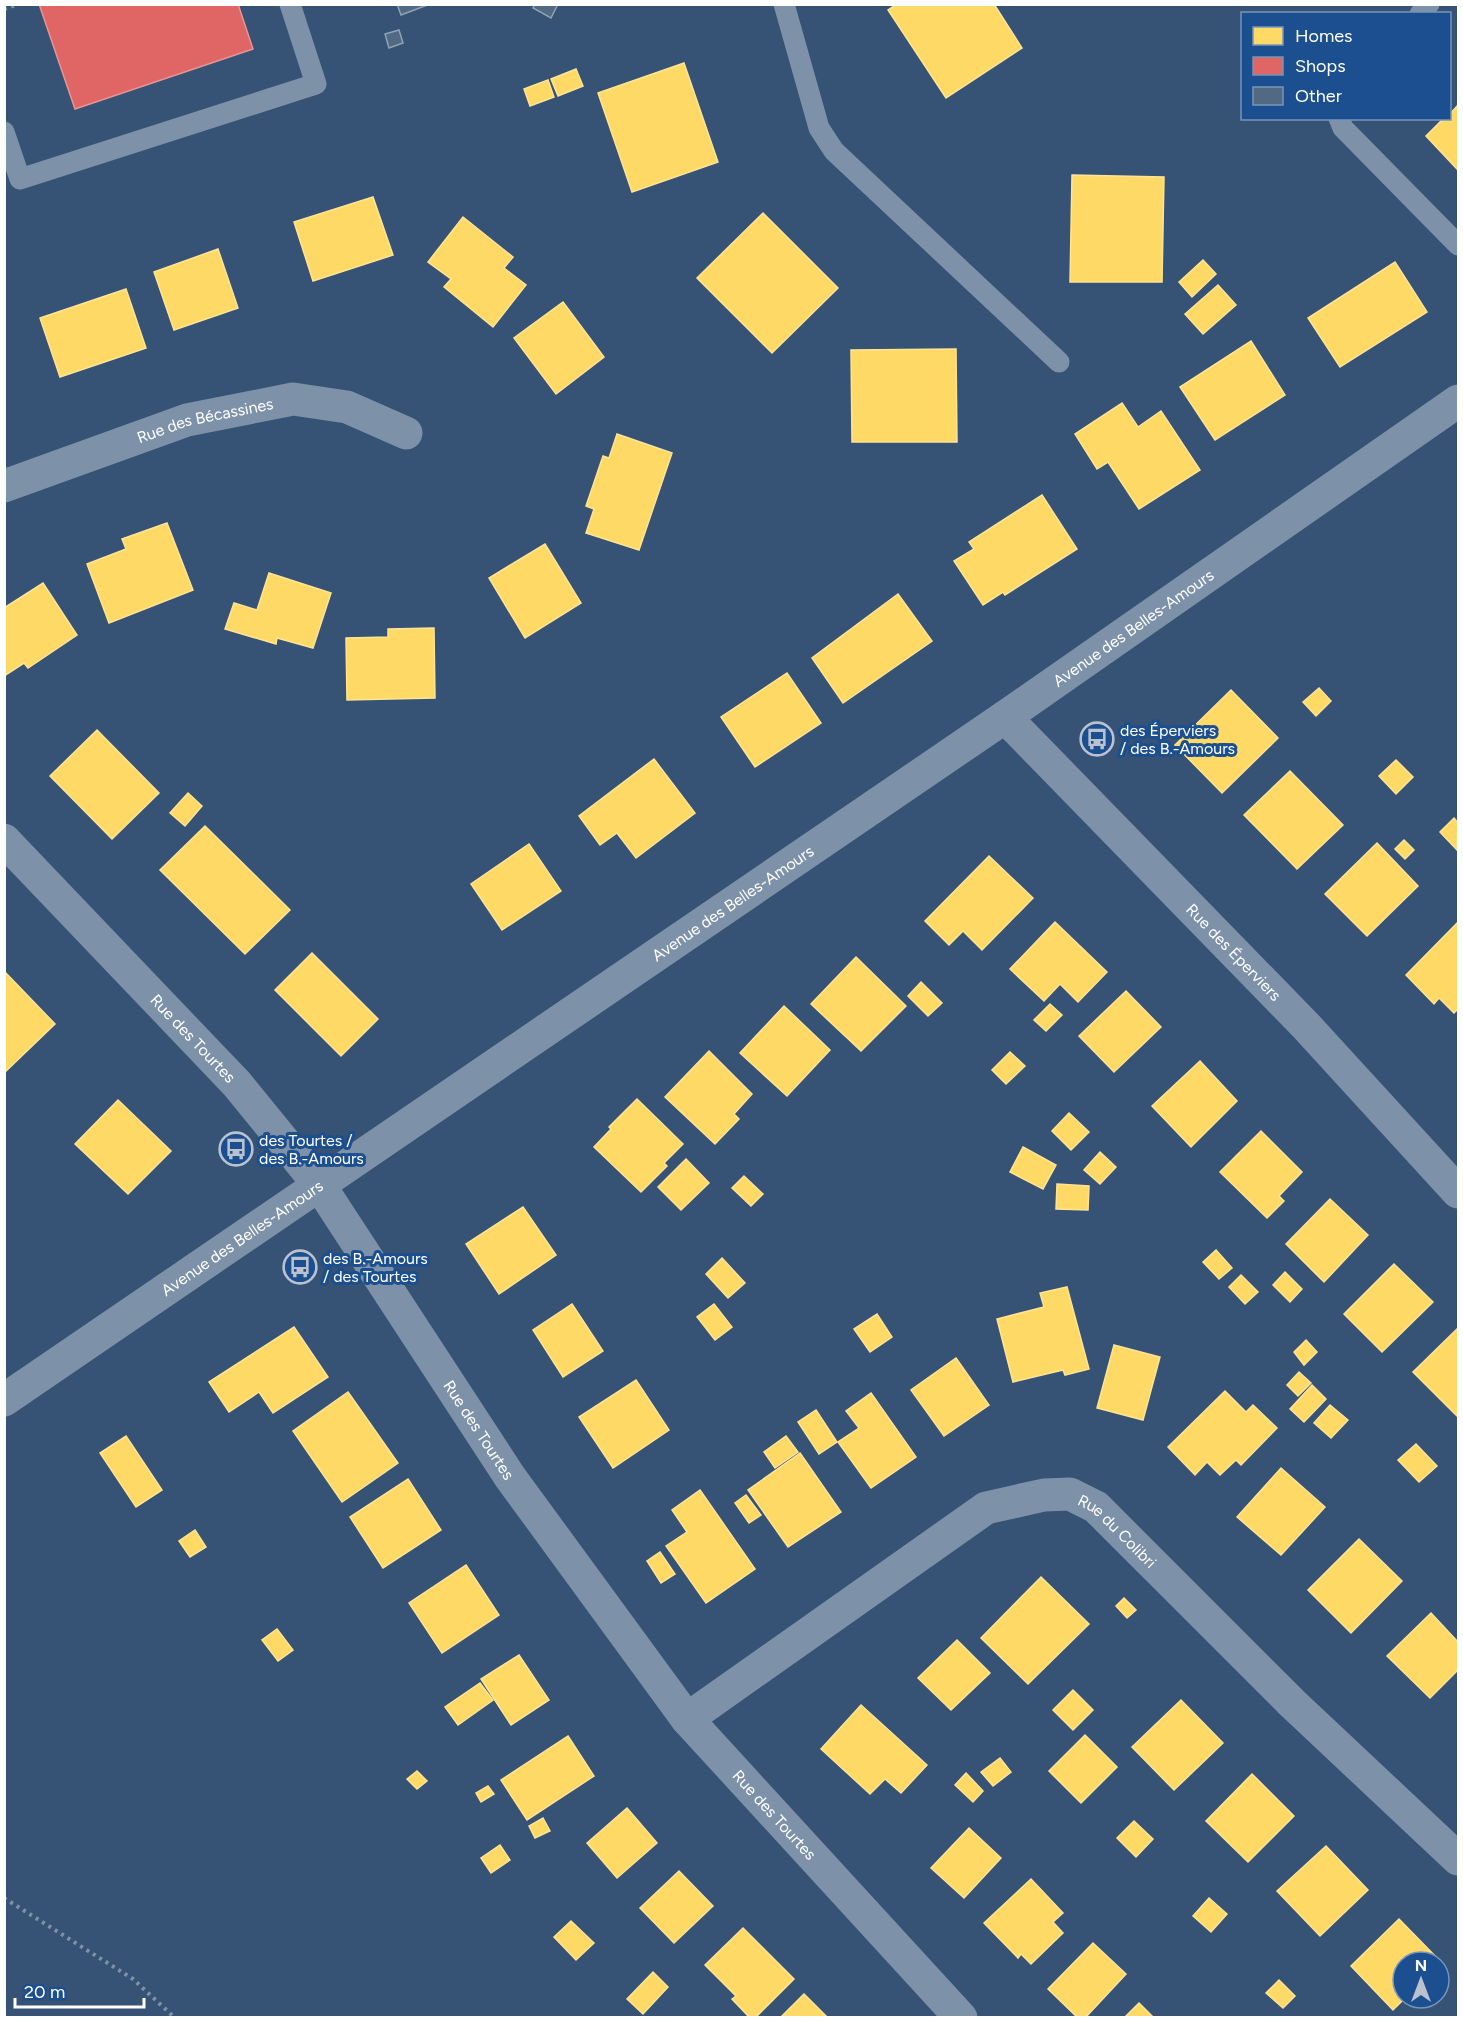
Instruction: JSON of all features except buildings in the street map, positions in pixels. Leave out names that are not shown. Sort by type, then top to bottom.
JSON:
[{"type":"street","name":"Rue des Bécassines","points":[[4,486],[187,420],[293,399],[347,407],[406,433]]},
{"type":"street","name":"Avenue des Belles-Amours","points":[[4,1400],[1005,717],[1458,401]]},
{"type":"street","name":"Rue des Éperviers","points":[[1005,717],[1307,1027],[1458,1192]]},
{"type":"street","name":"Rue des Tourtes","points":[[4,840],[237,1084],[320,1186],[510,1478],[687,1719],[961,2018]]},
{"type":"street","name":"Rue du Colibri","points":[[687,1719],[986,1508],[1044,1495],[1070,1494],[1096,1507],[1292,1703],[1458,1859]]},
{"type":"lane","points":[[4,132],[20,179],[316,84],[290,4]]},
{"type":"lane","points":[[784,4],[819,128],[834,151],[1059,362]]},
{"type":"lane","points":[[1340,120],[1343,128],[1458,246]]},
{"type":"path","points":[[4,9],[19,4]]},
{"type":"path","points":[[4,1898],[134,1979],[176,2018]]},
{"type":"place","name":"des Éperviers / des B.-Amours","points":[[1097,739]]},
{"type":"place","name":"des Tourtes / des B.-Amours","points":[[236,1149]]},
{"type":"place","name":"des B.-Amours / des Tourtes","points":[[300,1267]]}]
